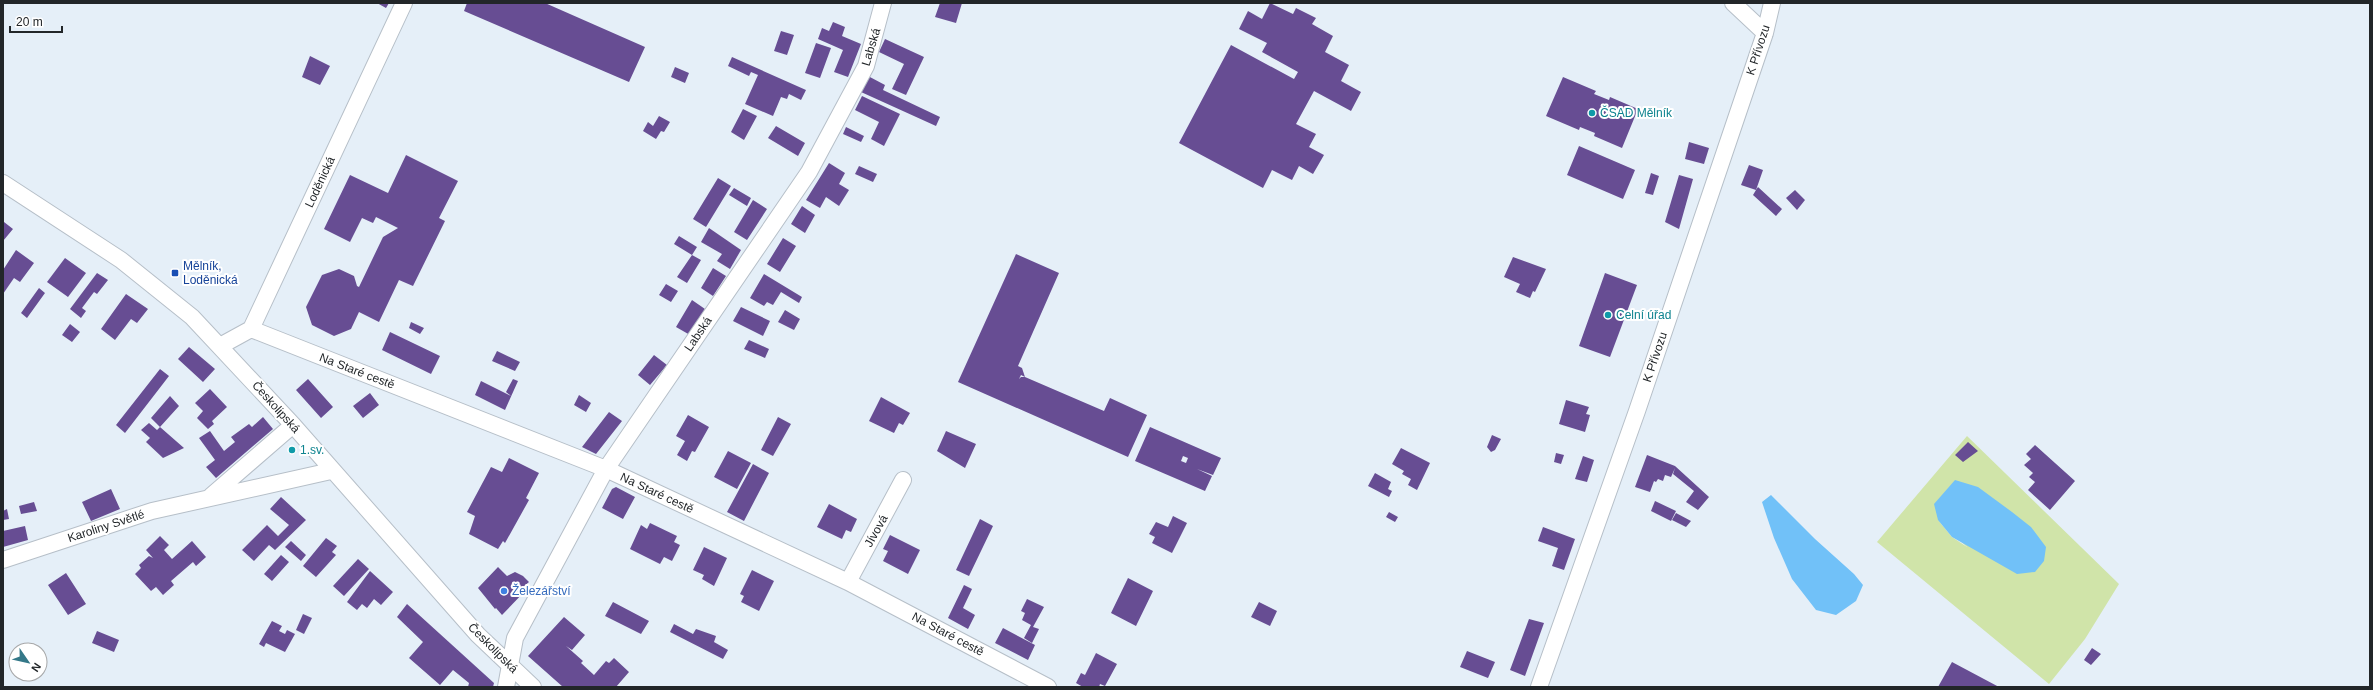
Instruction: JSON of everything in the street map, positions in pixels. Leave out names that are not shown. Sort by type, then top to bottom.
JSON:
[{"type":"street","name":"Loděnická","points":[[251,329],[404,3]]},
{"type":"street","name":"Labská","points":[[506,687],[509,664],[515,638],[606,469],[808,172],[866,66],[883,3]]},
{"type":"street","points":[[1732,3],[1765,33]]},
{"type":"street","name":"K Přívozu","points":[[1539,687],[1637,411],[1765,33],[1772,3]]},
{"type":"street","name":"Českolipská","points":[[3,183],[121,260],[192,317],[293,425],[331,471],[478,635],[533,687]]},
{"type":"street","points":[[220,346],[251,329]]},
{"type":"street","name":"Na Staré cestě","points":[[251,329],[606,469],[848,582],[1048,687]]},
{"type":"street","name":"Karoliny Světlé","points":[[210,498],[293,425]]},
{"type":"street","name":"Karoliny Světlé","points":[[3,560],[152,511],[331,471]]},
{"type":"street","name":"Jívová","points":[[848,582],[903,480]]},
{"type":"green space","points":[[1967,436],[2119,584],[2085,639],[2049,684],[1877,542]],"holes":[[[1938,520],[1967,547],[1952,537]]]},
{"type":"water","points":[[1955,480],[1978,487],[2031,527],[2046,547],[2044,561],[2035,572],[2017,574],[1952,537],[1938,520],[1934,504]]},
{"type":"water","points":[[1771,495],[1815,539],[1854,574],[1863,585],[1856,601],[1836,615],[1816,610],[1792,579],[1774,538],[1762,502]]},
{"type":"building","points":[[377,3],[389,3],[386,8]]},
{"type":"building","points":[[467,3],[545,3],[645,47],[629,82],[464,11]]},
{"type":"building","points":[[940,3],[962,3],[956,23],[935,17]]},
{"type":"building","points":[[1270,3],[1293,14],[1296,8],[1316,18],[1312,24],[1333,36],[1325,52],[1349,65],[1341,81],[1361,92],[1351,111],[1314,91],[1296,124],[1316,134],[1309,147],[1324,155],[1313,174],[1299,166],[1292,180],[1272,170],[1263,188],[1179,143],[1231,45],[1294,79],[1298,72],[1262,52],[1267,43],[1239,29],[1248,11],[1262,19]]},
{"type":"building","points":[[833,22],[845,27],[842,36],[861,44],[848,77],[834,72],[843,50],[818,39],[822,28],[829,31]]},
{"type":"building","points":[[781,31],[794,35],[787,55],[774,51]]},
{"type":"building","points":[[885,39],[924,57],[906,95],[892,89],[904,64],[879,52]]},
{"type":"building","points":[[816,43],[831,48],[820,78],[805,73]]},
{"type":"building","points":[[310,56],[330,66],[320,85],[302,77]]},
{"type":"building","points":[[732,57],[806,90],[801,100],[789,94],[787,99],[781,97],[773,116],[745,104],[758,75],[751,72],[749,76],[728,66]]},
{"type":"building","points":[[675,67],[689,73],[685,83],[671,77]]},
{"type":"building","points":[[868,76],[885,85],[883,90],[940,117],[936,126],[861,92]]},
{"type":"building","name":"ČSAD Mělník","points":[[1563,77],[1596,91],[1594,94],[1609,100],[1610,97],[1638,109],[1622,148],[1594,136],[1595,133],[1580,127],[1579,130],[1546,116]]},
{"type":"building","points":[[862,96],[900,114],[884,146],[871,139],[879,122],[855,110]]},
{"type":"building","points":[[743,109],[757,116],[744,140],[731,132]]},
{"type":"building","points":[[659,116],[670,122],[664,132],[661,131],[656,139],[643,131],[648,122],[653,126]]},
{"type":"building","points":[[776,126],[805,143],[798,156],[768,138]]},
{"type":"building","points":[[846,127],[864,136],[861,142],[843,134]]},
{"type":"building","points":[[1689,142],[1709,148],[1704,164],[1685,159]]},
{"type":"building","points":[[1579,146],[1635,170],[1623,199],[1567,175]]},
{"type":"building","points":[[406,155],[458,181],[439,218],[445,221],[413,286],[399,280],[379,322],[359,312],[351,329],[334,336],[312,325],[306,307],[322,275],[339,269],[354,276],[357,286],[359,287],[383,237],[398,228],[376,217],[373,223],[362,218],[350,242],[324,229],[350,175],[388,193]]},
{"type":"building","points":[[829,163],[845,173],[839,184],[849,190],[839,206],[826,197],[820,208],[806,200]]},
{"type":"building","points":[[1749,165],[1763,170],[1756,190],[1741,185]]},
{"type":"building","points":[[859,166],[877,174],[873,182],[855,174]]},
{"type":"building","points":[[1651,173],[1659,176],[1653,195],[1645,193]]},
{"type":"building","points":[[1679,175],[1693,179],[1679,229],[1665,222]]},
{"type":"building","points":[[718,178],[731,186],[706,227],[693,219]]},
{"type":"building","points":[[1758,187],[1782,209],[1776,216],[1753,195]]},
{"type":"building","points":[[734,188],[751,198],[747,206],[729,195]]},
{"type":"building","points":[[1795,190],[1805,200],[1797,210],[1786,198]]},
{"type":"building","points":[[753,200],[767,209],[747,240],[734,232]]},
{"type":"building","points":[[802,206],[815,215],[805,233],[791,224]]},
{"type":"building","points":[[4,222],[13,229],[3,241],[3,224]]},
{"type":"building","points":[[709,228],[741,250],[730,269],[717,261],[722,254],[701,242]]},
{"type":"building","points":[[679,236],[697,247],[692,255],[674,244]]},
{"type":"building","points":[[783,238],[796,246],[780,272],[767,264]]},
{"type":"building","points":[[16,250],[34,263],[20,282],[14,278],[3,294],[3,270]]},
{"type":"building","points":[[1016,254],[1059,273],[1018,366],[1022,368],[1025,377],[1104,411],[1110,398],[1147,415],[1128,457],[958,382]]},
{"type":"building","points":[[692,255],[701,260],[687,283],[677,277]]},
{"type":"building","points":[[1513,257],[1546,269],[1535,292],[1533,291],[1530,298],[1516,292],[1520,284],[1504,277]]},
{"type":"building","points":[[65,258],[86,273],[68,297],[47,282]]},
{"type":"building","points":[[713,268],[726,276],[713,296],[701,288]]},
{"type":"building","points":[[97,273],[108,280],[97,294],[94,292],[82,308],[86,311],[81,318],[70,309]]},
{"type":"building","name":"Celní úřad","points":[[1605,273],[1637,285],[1610,357],[1579,346]]},
{"type":"building","points":[[764,274],[802,297],[799,303],[781,292],[773,305],[767,302],[764,306],[750,298]]},
{"type":"building","points":[[666,284],[678,291],[671,302],[659,295]]},
{"type":"building","points":[[39,288],[45,293],[27,318],[21,313]]},
{"type":"building","points":[[126,294],[148,309],[137,323],[131,319],[115,340],[101,329]]},
{"type":"building","points":[[692,300],[705,309],[690,335],[676,327]]},
{"type":"building","points":[[741,307],[770,321],[763,336],[733,321]]},
{"type":"building","points":[[785,310],[800,319],[794,330],[778,322]]},
{"type":"building","points":[[411,322],[424,328],[420,334],[409,328]]},
{"type":"building","points":[[70,324],[80,332],[72,342],[62,335]]},
{"type":"building","points":[[390,332],[440,356],[431,374],[382,350]]},
{"type":"building","points":[[749,340],[769,349],[765,358],[744,349]]},
{"type":"building","points":[[189,347],[215,369],[203,382],[178,359]]},
{"type":"building","points":[[497,351],[520,362],[515,371],[492,361]]},
{"type":"building","points":[[654,355],[667,365],[650,385],[638,375]]},
{"type":"building","points":[[160,369],[169,376],[125,433],[116,425]]},
{"type":"building","points":[[308,379],[333,407],[321,418],[296,390]]},
{"type":"building","points":[[513,379],[518,381],[505,410],[475,395],[481,381],[511,396],[506,392]]},
{"type":"building","points":[[210,389],[227,407],[212,421],[214,424],[208,429],[197,418],[203,411],[195,403]]},
{"type":"building","points":[[370,393],[379,405],[363,418],[353,406]]},
{"type":"building","points":[[579,395],[591,403],[586,412],[574,405]]},
{"type":"building","points":[[170,396],[179,406],[160,427],[151,418]]},
{"type":"building","points":[[881,397],[910,413],[903,425],[899,423],[894,433],[869,421]]},
{"type":"building","points":[[1566,400],[1589,407],[1586,414],[1590,415],[1585,432],[1559,424]]},
{"type":"building","points":[[609,412],[622,421],[596,454],[582,447]]},
{"type":"building","points":[[688,415],[709,427],[695,452],[692,451],[687,461],[677,455],[685,441],[676,436]]},
{"type":"building","points":[[263,417],[273,429],[216,478],[206,467],[215,460],[199,438],[210,431],[224,451],[235,442],[231,437],[249,424],[252,427]]},
{"type":"building","points":[[778,417],[791,424],[773,456],[761,450]]},
{"type":"building","points":[[149,423],[157,430],[160,427],[184,448],[163,458],[146,442],[150,438],[141,430]]},
{"type":"building","points":[[1150,427],[1221,458],[1213,475],[1197,469],[1212,476],[1205,491],[1135,461]],"holes":[[[1183,456],[1188,458],[1186,463],[1181,461]]]},
{"type":"building","points":[[946,431],[976,444],[965,468],[937,451]]},
{"type":"building","points":[[1492,435],[1501,439],[1495,450],[1491,452],[1487,447]]},
{"type":"building","points":[[1968,442],[1978,451],[1963,462],[1955,455]]},
{"type":"building","points":[[2035,445],[2075,481],[2050,510],[2028,490],[2035,482],[2029,477],[2033,473],[2024,465],[2031,459],[2026,454]]},
{"type":"building","points":[[1401,448],[1430,463],[1417,490],[1408,485],[1411,479],[1402,474],[1404,471],[1392,464]]},
{"type":"building","points":[[728,451],[751,463],[737,489],[714,477]]},
{"type":"building","points":[[1556,453],[1564,455],[1561,464],[1554,462]]},
{"type":"building","points":[[1647,455],[1675,466],[1709,497],[1698,510],[1686,502],[1694,491],[1673,474],[1675,468],[1671,477],[1665,475],[1663,481],[1658,479],[1656,482],[1654,481],[1650,492],[1635,487]]},
{"type":"building","points":[[1583,456],[1594,460],[1587,482],[1575,479]]},
{"type":"building","points":[[509,458],[539,473],[526,498],[529,500],[505,543],[503,541],[498,549],[469,534],[475,516],[467,512],[491,467],[502,472]]},
{"type":"building","points":[[753,464],[769,473],[744,521],[727,512]]},
{"type":"building","points":[[1375,473],[1391,482],[1388,489],[1392,491],[1389,497],[1368,486]]},
{"type":"building","points":[[616,487],[635,497],[623,519],[602,508],[612,489]]},
{"type":"building","points":[[111,489],[120,509],[91,521],[82,502]]},
{"type":"building","points":[[281,497],[306,520],[275,550],[269,545],[254,561],[242,550],[267,525],[278,536],[289,525],[270,509]]},
{"type":"building","points":[[1655,501],[1676,511],[1671,521],[1651,511]]},
{"type":"building","points":[[34,502],[37,511],[21,514],[19,506]]},
{"type":"building","points":[[829,504],[857,519],[851,532],[846,530],[842,539],[817,527]]},
{"type":"building","points":[[7,509],[9,519],[3,520],[3,511]]},
{"type":"building","points":[[1389,512],[1398,517],[1395,522],[1386,517]]},
{"type":"building","points":[[1676,513],[1691,521],[1686,527],[1672,520]]},
{"type":"building","points":[[1173,516],[1187,523],[1172,553],[1152,543],[1155,537],[1149,534],[1156,522],[1168,527]]},
{"type":"building","points":[[980,519],[993,526],[969,576],[956,570]]},
{"type":"building","points":[[650,523],[677,536],[674,542],[680,545],[672,561],[664,557],[660,564],[630,549],[641,525],[647,529]]},
{"type":"building","points":[[25,526],[28,540],[3,547],[3,531]]},
{"type":"building","points":[[1543,527],[1575,539],[1564,570],[1552,566],[1558,548],[1538,541]]},
{"type":"building","points":[[890,535],[920,550],[908,574],[883,561],[888,551],[883,549]]},
{"type":"building","points":[[160,536],[169,545],[164,550],[172,559],[192,541],[206,557],[196,566],[193,562],[171,581],[174,585],[163,595],[156,587],[151,591],[135,574],[141,568],[139,565],[149,556],[153,558],[146,550]]},
{"type":"building","points":[[326,538],[337,546],[332,552],[336,555],[316,577],[303,566]]},
{"type":"building","points":[[291,541],[306,555],[301,561],[285,547]]},
{"type":"building","points":[[704,547],[727,558],[714,586],[702,579],[704,575],[693,570]]},
{"type":"building","points":[[281,555],[289,562],[272,581],[264,574]]},
{"type":"building","points":[[358,559],[369,569],[344,596],[333,586]]},
{"type":"building","points":[[498,567],[507,576],[515,572],[523,576],[529,582],[523,587],[526,590],[502,615],[496,608],[495,609],[478,588]]},
{"type":"building","points":[[752,570],[774,581],[759,611],[741,602],[744,596],[740,594]]},
{"type":"building","points":[[370,571],[393,592],[381,605],[374,599],[367,608],[362,604],[357,610],[347,602]]},
{"type":"building","points":[[66,573],[86,604],[68,615],[48,585]]},
{"type":"building","points":[[1128,578],[1153,591],[1136,626],[1111,613]]},
{"type":"building","points":[[964,585],[972,589],[963,608],[975,615],[968,629],[948,618]]},
{"type":"building","points":[[1027,599],[1044,607],[1033,627],[1039,629],[1032,643],[1024,638],[1031,625],[1022,620],[1025,613],[1021,611]]},
{"type":"building","points":[[613,602],[649,621],[641,634],[605,616]]},
{"type":"building","points":[[1259,602],[1277,611],[1270,626],[1251,617]]},
{"type":"building","points":[[407,604],[494,683],[493,687],[468,687],[469,683],[453,670],[440,685],[409,658],[423,642],[397,617]]},
{"type":"building","points":[[303,614],[312,618],[304,634],[296,630]]},
{"type":"building","points":[[564,617],[585,635],[572,650],[566,646],[583,661],[581,663],[594,675],[606,661],[609,663],[614,658],[629,672],[616,687],[563,687],[528,656]]},
{"type":"building","points":[[1529,619],[1544,623],[1525,676],[1510,670]]},
{"type":"building","points":[[272,621],[282,626],[279,631],[285,634],[287,630],[295,634],[285,652],[266,643],[264,647],[259,644]]},
{"type":"building","points":[[674,624],[693,634],[696,629],[716,636],[714,642],[728,650],[723,659],[670,632]]},
{"type":"building","points":[[1003,628],[1035,645],[1028,660],[995,643]]},
{"type":"building","points":[[97,631],[119,640],[114,652],[92,643]]},
{"type":"building","points":[[2092,648],[2101,654],[2091,665],[2084,660]]},
{"type":"building","points":[[1467,651],[1495,662],[1488,678],[1460,667]]},
{"type":"building","points":[[1096,653],[1117,664],[1105,686],[1100,684],[1099,687],[1083,687],[1076,683],[1081,673],[1085,675]]},
{"type":"building","points":[[1952,662],[1999,687],[1938,687]]},
{"type":"place","name":"ČSAD Mělník","points":[[1592,113]]},
{"type":"place","name":"Mělník, Loděnická","points":[[175,273]]},
{"type":"place","name":"Celní úřad","points":[[1608,315]]},
{"type":"place","name":"1.sv.","points":[[292,450]]},
{"type":"place","name":"Železářství","points":[[504,591]]}]
